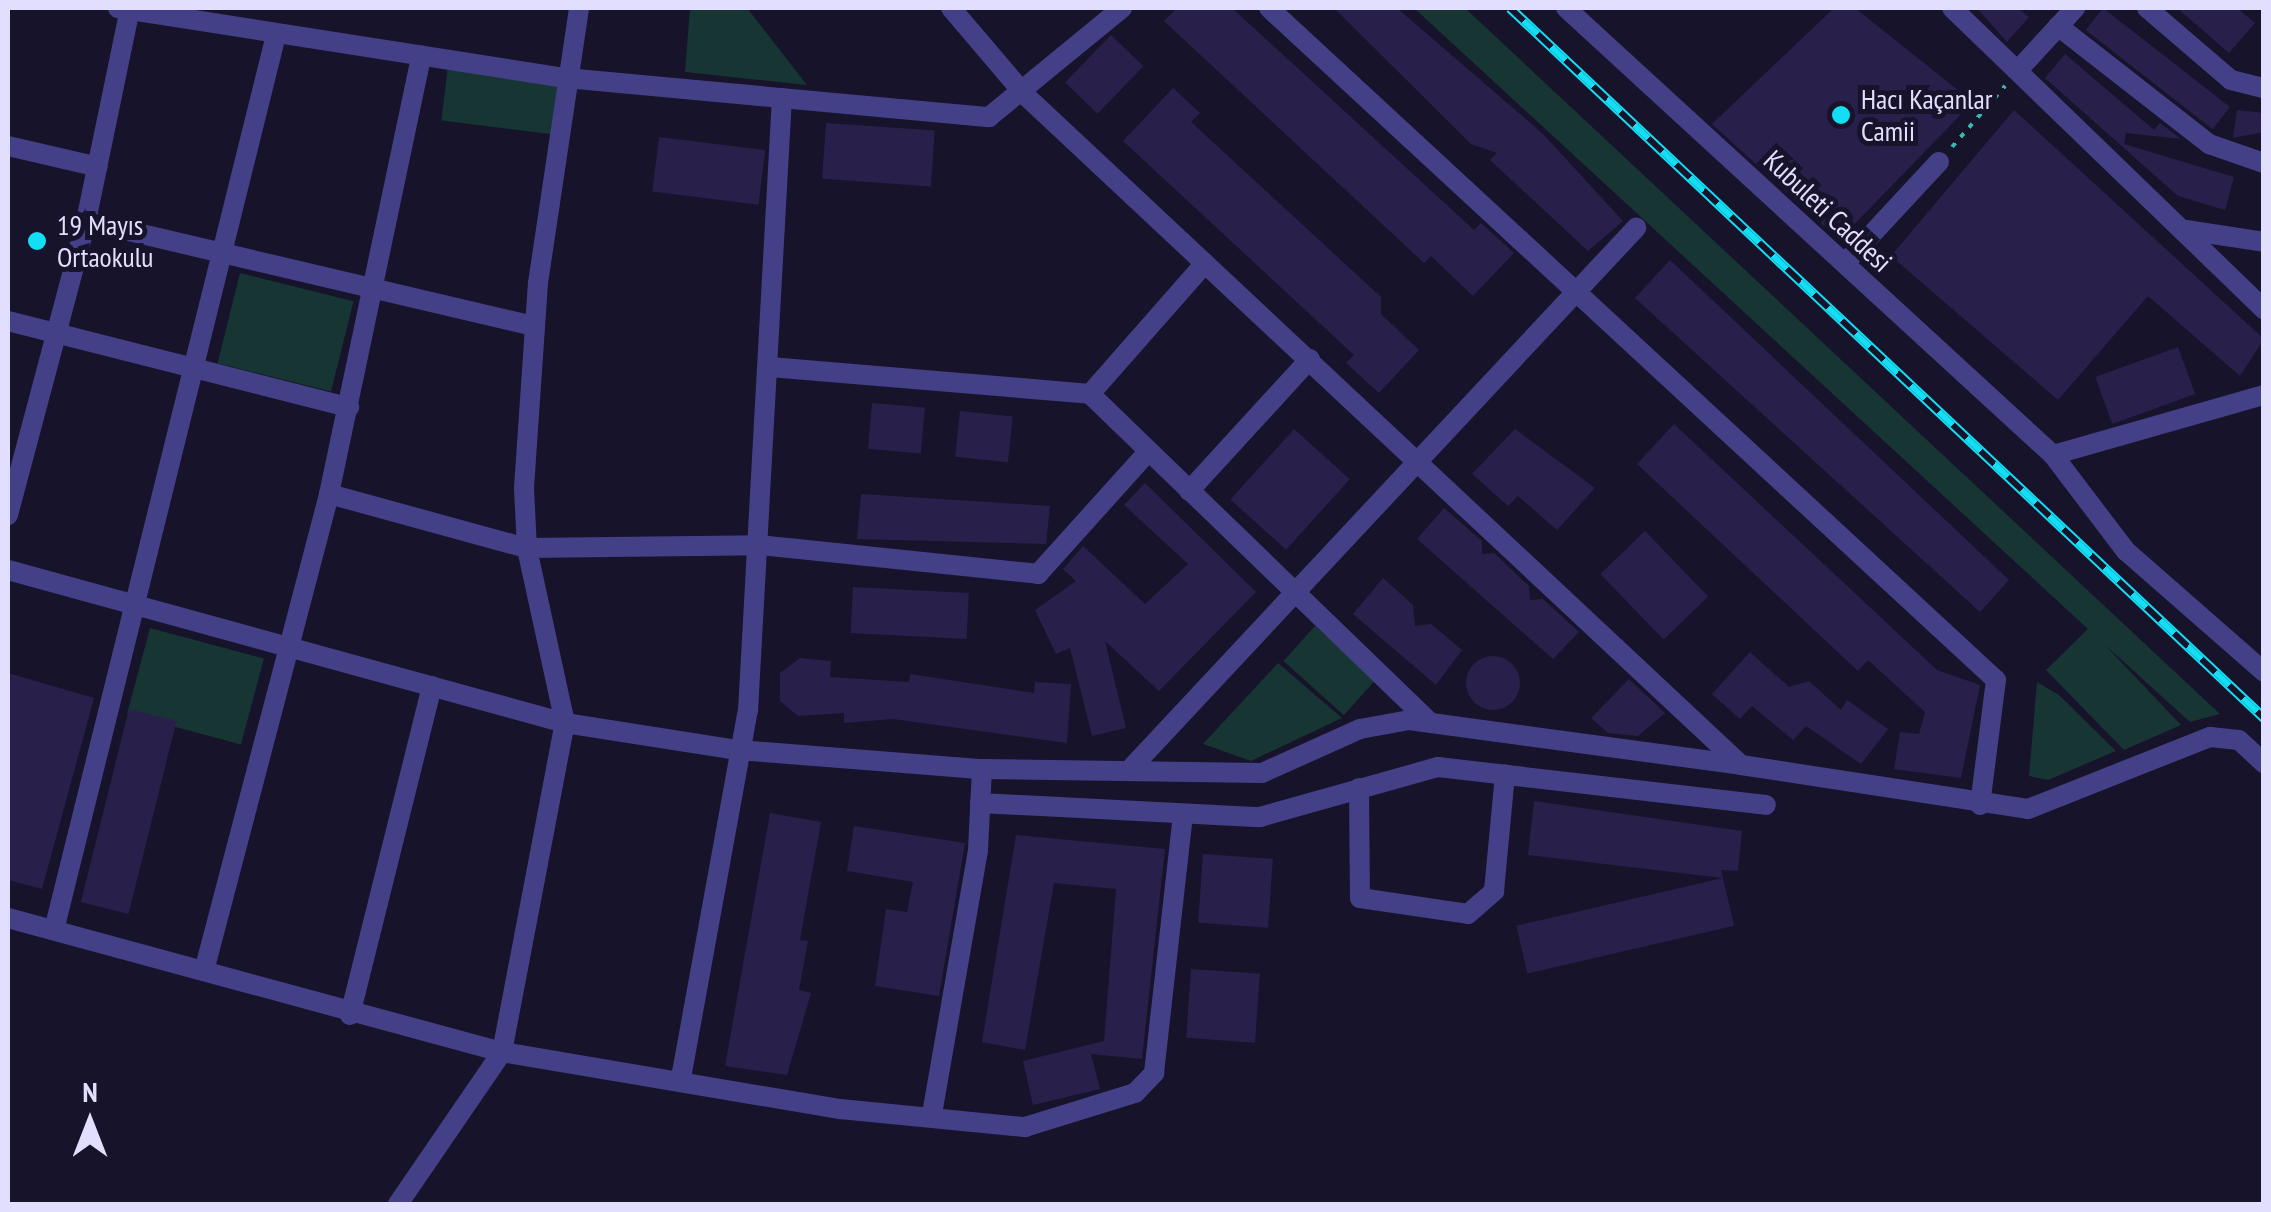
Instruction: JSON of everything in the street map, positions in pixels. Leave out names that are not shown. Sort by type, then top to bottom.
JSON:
[{"type":"street","points":[[8,515],[86,221],[126,8],[208,16],[276,35],[566,78],[989,117],[1026,96],[1122,8]]},
{"type":"street","points":[[398,1204],[502,1052],[565,723],[528,548],[535,326],[566,78],[579,8]]},
{"type":"street","points":[[950,8],[1026,96],[1419,458],[1741,765]]},
{"type":"street","points":[[1269,8],[1579,286],[1996,680],[1980,806]]},
{"type":"street","name":"Kubuleti Caddesi","points":[[1566,8],[2054,455],[2126,551],[2264,672]]},
{"type":"street","points":[[1952,8],[2264,309]]},
{"type":"street","points":[[2019,69],[2075,8]]},
{"type":"street","points":[[2147,8],[2230,80],[2264,88]]},
{"type":"street","points":[[2058,26],[2209,144],[2264,163]]},
{"type":"street","points":[[54,930],[200,370],[222,251],[276,35]]},
{"type":"street","points":[[204,971],[329,494],[378,286],[421,56]]},
{"type":"street","points":[[681,1078],[738,750],[760,544],[782,98]]},
{"type":"street","points":[[8,146],[98,168]]},
{"type":"street","points":[[1845,263],[1939,162]]},
{"type":"street","points":[[86,221],[378,286],[535,326]]},
{"type":"street","points":[[1133,766],[1293,587],[1636,228]]},
{"type":"street","points":[[2184,230],[2264,242]]},
{"type":"street","points":[[1090,394],[1204,263]]},
{"type":"street","points":[[8,321],[349,407]]},
{"type":"street","points":[[1189,491],[1310,358]]},
{"type":"street","points":[[770,367],[1090,394],[1430,722]]},
{"type":"street","points":[[2054,455],[2264,395]]},
{"type":"street","points":[[329,494],[528,548],[760,544],[1038,574],[1147,452]]},
{"type":"street","points":[[8,570],[565,723],[738,750],[982,768],[1133,766],[1262,773],[1360,729],[1430,722],[1741,765],[1980,806],[2044,805],[2210,737],[2239,740],[2264,764]]},
{"type":"street","points":[[350,1015],[432,686]]},
{"type":"street","points":[[980,803],[1260,818],[1438,767],[1766,805]]},
{"type":"street","points":[[932,1114],[980,803],[982,768]]},
{"type":"street","points":[[1358,788],[1360,898],[1468,914],[1494,891],[1506,775]]},
{"type":"street","points":[[8,918],[350,1015],[502,1052],[681,1078],[840,1110],[932,1114],[1025,1127],[1149,1081],[1160,1056],[1183,815]]},
{"type":"path","points":[[1939,162],[2019,69]]},
{"type":"green space","points":[[690,8],[747,8],[807,85],[685,72]]},
{"type":"green space","points":[[1414,8],[1465,8],[2220,714],[2190,722],[2105,645],[2181,725],[2124,750],[2046,670],[2088,629]]},
{"type":"green space","points":[[448,66],[561,80],[554,134],[441,121]]},
{"type":"green space","points":[[240,273],[354,301],[331,392],[218,363]]},
{"type":"green space","points":[[1315,626],[1375,680],[1344,715],[1284,661]]},
{"type":"green space","points":[[150,628],[264,659],[241,745],[127,714]]},
{"type":"green space","points":[[1278,663],[1342,718],[1251,761],[1203,744]]},
{"type":"green space","points":[[2037,682],[2059,695],[2116,751],[2048,780],[2029,776]]},
{"type":"building","points":[[1177,8],[1232,8],[1474,230],[1481,223],[1514,253],[1473,296],[1431,256],[1424,263],[1164,21]]},
{"type":"building","points":[[1334,8],[1397,8],[1543,134],[1623,221],[1588,251],[1490,160],[1497,153],[1471,144]]},
{"type":"building","name":"Hacı Kaçanlar Camii","points":[[1834,8],[1855,8],[1973,102],[1839,240],[1712,124]]},
{"type":"building","points":[[1977,8],[2018,8],[2029,17],[2007,42]]},
{"type":"building","points":[[2103,8],[2230,107],[2213,129],[2086,30]]},
{"type":"building","points":[[2177,8],[2237,8],[2255,23],[2229,53]]},
{"type":"building","points":[[1111,35],[1143,66],[1098,114],[1065,82]]},
{"type":"building","points":[[2065,54],[2154,130],[2160,123],[2181,139],[2126,133],[2124,144],[2234,177],[2225,210],[2178,196],[2045,78]]},
{"type":"building","points":[[1173,88],[1200,113],[1191,122],[1381,297],[1381,314],[1419,350],[1379,393],[1346,363],[1354,355],[1123,141]]},
{"type":"building","points":[[2014,110],[2264,339],[2240,376],[2148,296],[2058,400],[1891,256]]},
{"type":"building","points":[[2237,110],[2264,113],[2264,132],[2233,138]]},
{"type":"building","points":[[826,123],[935,131],[931,186],[822,179]]},
{"type":"building","points":[[659,137],[765,150],[758,205],[652,192]]},
{"type":"building","points":[[1670,260],[2009,580],[1980,612],[1635,298]]},
{"type":"building","points":[[2178,347],[2195,394],[2112,424],[2095,377]]},
{"type":"building","points":[[872,403],[925,408],[921,453],[868,449]]},
{"type":"building","points":[[960,411],[1013,417],[1008,462],[955,457]]},
{"type":"building","points":[[1674,424],[1937,670],[1980,685],[1961,778],[1894,769],[1900,732],[1919,734],[1925,712],[1868,660],[1858,671],[1637,464]]},
{"type":"building","points":[[1294,429],[1350,479],[1286,550],[1230,500]]},
{"type":"building","points":[[1515,429],[1595,488],[1557,530],[1518,496],[1508,506],[1472,474]]},
{"type":"building","points":[[1145,483],[1256,592],[1159,691],[1105,641],[1126,728],[1092,736],[1070,648],[1056,654],[1035,610],[1076,581],[1063,569],[1083,546],[1145,604],[1188,564],[1124,505]]},
{"type":"building","points":[[861,494],[1050,506],[1046,544],[857,539]]},
{"type":"building","points":[[1444,508],[1482,541],[1482,554],[1494,553],[1529,586],[1530,600],[1543,599],[1579,632],[1553,659],[1417,539]]},
{"type":"building","points":[[1645,531],[1708,596],[1664,640],[1600,574]]},
{"type":"building","points":[[1383,578],[1413,605],[1415,626],[1431,624],[1462,650],[1436,685],[1353,614]]},
{"type":"building","points":[[853,587],[969,593],[966,639],[851,633]]},
{"type":"building","points":[[1750,652],[1789,687],[1809,681],[1841,710],[1847,700],[1888,729],[1861,764],[1806,726],[1793,740],[1752,706],[1740,719],[1712,694]]},
{"type":"building","points":[[1493,656],[1512,664],[1520,683],[1512,702],[1493,710],[1474,702],[1466,683],[1474,664]]},
{"type":"building","points":[[800,658],[831,661],[830,677],[909,682],[910,674],[1034,693],[1035,682],[1071,684],[1067,743],[893,719],[844,723],[844,713],[798,716],[780,701],[780,673]]},
{"type":"building","points":[[8,673],[94,698],[42,889],[8,880]]},
{"type":"building","points":[[1629,679],[1665,713],[1638,736],[1608,733],[1591,718]]},
{"type":"building","points":[[129,709],[177,721],[128,914],[81,902]]},
{"type":"building","points":[[1534,801],[1742,831],[1738,871],[1721,870],[1723,878],[1528,855]]},
{"type":"building","points":[[770,813],[821,822],[800,940],[808,941],[799,990],[811,993],[787,1075],[725,1066]]},
{"type":"building","points":[[854,826],[965,843],[939,996],[875,986],[886,909],[907,912],[913,882],[847,871]]},
{"type":"building","points":[[1016,835],[1165,849],[1142,1059],[1091,1054],[1100,1089],[1033,1105],[1023,1061],[1104,1041],[1116,889],[1054,883],[1025,1050],[982,1042]]},
{"type":"building","points":[[1203,854],[1273,859],[1268,928],[1198,923]]},
{"type":"building","points":[[1723,878],[1734,926],[1527,973],[1516,926]]},
{"type":"building","points":[[1191,969],[1260,974],[1255,1043],[1186,1038]]},
{"type":"railway","points":[[1510,8],[2264,718]]},
{"type":"place","name":"Hacı Kaçanlar Camii","points":[[1841,115]]},
{"type":"place","name":"19 Mayıs Ortaokulu","points":[[37,241]]}]
